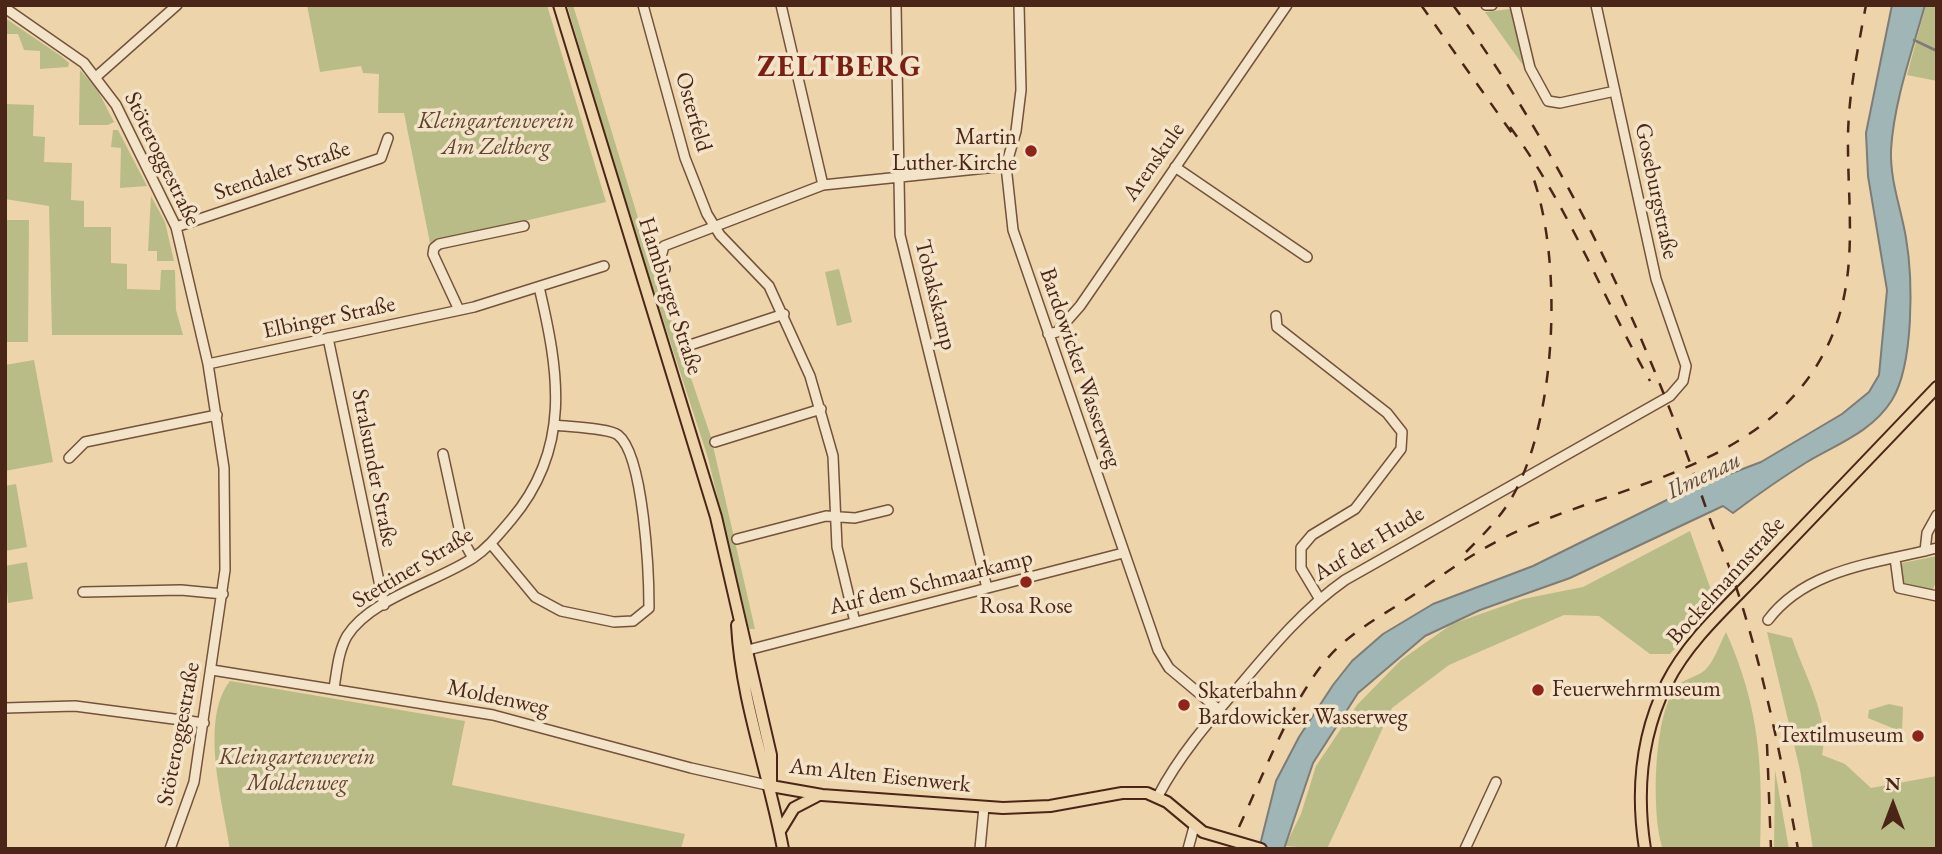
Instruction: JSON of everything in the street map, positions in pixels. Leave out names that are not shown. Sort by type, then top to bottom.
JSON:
[{"type":"main road","name":"Hamburger Straße","points":[[559,5],[624,222],[696,447],[735,601]]},
{"type":"main road","name":"Bockelmannstraße","points":[[1645,849],[1640,821],[1644,748],[1669,680],[1720,613],[1937,387]]},
{"type":"main road","points":[[735,601],[771,755],[771,786]]},
{"type":"main road","points":[[735,601],[738,652],[761,757],[771,786],[783,849]]},
{"type":"main road","name":"Am Alten Eisenwerk","points":[[771,786],[822,795],[984,807],[1051,806],[1134,792],[1158,796]]},
{"type":"main road","points":[[780,831],[794,808],[806,800],[822,795]]},
{"type":"main road","points":[[1158,796],[1194,827],[1213,837],[1261,849]]},
{"type":"street","points":[[97,76],[177,5]]},
{"type":"street","name":"Osterfeld","points":[[643,5],[686,161],[714,226],[769,286],[784,314],[821,409],[835,470],[840,565],[855,622]]},
{"type":"street","points":[[781,5],[823,185]]},
{"type":"street","name":"Tobakskamp","points":[[896,5],[898,226],[911,287],[954,444],[987,588]]},
{"type":"street","name":"Bardowicker Wasserweg","points":[[1019,5],[1021,90],[1006,166],[1013,230],[1123,553],[1163,658],[1169,668],[1219,710]]},
{"type":"street","name":"Arenskule","points":[[1048,334],[1057,332],[1080,306],[1287,5]]},
{"type":"street","points":[[1486,5],[1492,5]]},
{"type":"street","points":[[1515,5],[1530,68],[1548,101],[1560,103],[1615,91]]},
{"type":"street","name":"Goseburgstraße","points":[[1596,5],[1656,279],[1686,366],[1683,382]]},
{"type":"street","name":"Stöteroggestraße","points":[[5,8],[68,50],[97,76],[120,113],[176,227],[208,363],[226,491],[223,594],[204,723],[188,803],[170,849]]},
{"type":"street","name":"Stendaler Straße","points":[[176,227],[381,158],[388,138]]},
{"type":"street","points":[[665,269],[661,257],[664,246],[823,185],[1006,166]]},
{"type":"street","points":[[1175,167],[1307,257]]},
{"type":"street","points":[[459,310],[433,254],[434,248],[439,244],[524,226]]},
{"type":"street","name":"Elbinger Straße","points":[[208,363],[459,310],[604,266]]},
{"type":"street","name":"Stettiner Straße","points":[[334,688],[346,638],[358,622],[384,605],[473,558],[491,544],[523,506],[545,463],[555,425],[556,368],[539,287]]},
{"type":"street","points":[[684,347],[784,314]]},
{"type":"street","points":[[1276,316],[1277,327],[1387,413],[1402,432],[1401,449],[1354,509],[1312,535],[1301,548],[1301,568],[1319,598]]},
{"type":"street","name":"Stralsunder Straße","points":[[328,338],[384,605]]},
{"type":"street","name":"Auf der Hude","points":[[1158,796],[1184,752],[1319,598],[1356,573],[1670,396],[1683,382]]},
{"type":"street","points":[[715,442],[821,409]]},
{"type":"street","points":[[69,458],[85,442],[217,415]]},
{"type":"street","points":[[491,544],[535,597],[561,611],[624,622],[638,619],[649,608],[647,540],[637,485],[624,442],[616,433],[555,425]]},
{"type":"street","points":[[443,453],[461,537],[473,558]]},
{"type":"street","points":[[737,539],[826,516],[855,518],[888,510]]},
{"type":"street","points":[[1925,551],[1927,533],[1937,515]]},
{"type":"street","points":[[1768,620],[1782,603],[1807,585],[1840,572],[1937,548]]},
{"type":"street","name":"Auf dem Schmaarkamp","points":[[748,650],[1123,553]]},
{"type":"street","points":[[1895,558],[1899,588],[1937,596]]},
{"type":"street","points":[[83,592],[156,590],[223,594]]},
{"type":"street","name":"Moldenweg","points":[[212,670],[493,715],[691,768],[771,786]]},
{"type":"street","points":[[5,708],[75,706],[204,723]]},
{"type":"street","points":[[1465,849],[1496,782]]},
{"type":"street","name":"Am Alten Eisenwerk","points":[[980,849],[984,807]]},
{"type":"street","points":[[1188,849],[1194,827]]},
{"type":"green space","name":"Kleingartenverein Am Zeltberg","points":[[307,5],[547,5],[606,202],[430,243],[404,113],[378,113],[379,74],[363,73],[361,66],[320,72]]},
{"type":"green space","points":[[567,5],[573,5],[650,257],[711,437],[755,629],[749,629],[708,458],[621,190]]},
{"type":"green space","points":[[1926,5],[1937,5],[1937,81],[1907,75]]},
{"type":"green space","points":[[1510,9],[1525,68],[1485,12]]},
{"type":"green space","points":[[5,18],[61,56],[69,63],[68,67],[40,69],[40,51],[24,50],[18,34],[5,34]]},
{"type":"green space","points":[[80,70],[97,89],[114,122],[108,125],[79,125]]},
{"type":"green space","points":[[5,104],[34,105],[33,136],[45,137],[44,162],[72,163],[71,200],[84,201],[84,227],[111,227],[111,263],[127,264],[127,289],[160,290],[161,270],[175,270],[176,310],[183,335],[52,335],[49,206],[5,199]]},
{"type":"green space","points":[[113,130],[118,130],[147,186],[120,188],[121,148],[111,147]]},
{"type":"green space","points":[[151,196],[165,222],[174,261],[157,261],[157,251],[148,251]]},
{"type":"green space","points":[[5,220],[29,220],[28,342],[5,342]]},
{"type":"green space","points":[[839,269],[852,322],[837,326],[825,272]]},
{"type":"green space","points":[[34,360],[53,462],[5,471],[5,365]]},
{"type":"green space","points":[[16,484],[27,547],[5,551],[5,486]]},
{"type":"green space","points":[[1690,531],[1716,604],[1670,654],[1650,654],[1599,616],[1564,615],[1449,665],[1392,708],[1327,849],[1285,846],[1301,814],[1316,766],[1357,705],[1401,660],[1452,624],[1523,599],[1583,587]]},
{"type":"green space","points":[[1937,556],[1937,579],[1932,592],[1904,589],[1900,572],[1902,563]]},
{"type":"green space","points":[[27,562],[33,599],[8,603],[5,566]]},
{"type":"green space","points":[[1726,632],[1746,686],[1757,738],[1761,791],[1760,849],[1663,849],[1657,813],[1656,765],[1663,718],[1669,699],[1677,686],[1708,667]]},
{"type":"green space","points":[[1767,632],[1792,638],[1823,726],[1822,755],[1845,764],[1871,788],[1937,776],[1937,849],[1813,849],[1800,770]]},
{"type":"green space","name":"Kleingartenverein Moldenweg","points":[[230,681],[465,721],[452,785],[685,834],[681,849],[230,849],[219,786],[215,739],[221,698]]},
{"type":"green space","points":[[1889,704],[1903,707],[1902,732],[1868,718],[1869,710]]},
{"type":"green space","points":[[1775,770],[1789,849],[1774,849]]},
{"type":"shaded area","points":[[1892,5],[1925,5],[1904,77],[1891,150],[1892,173],[1908,255],[1910,321],[1899,384],[1884,411],[1864,429],[1797,468],[1733,513],[1723,506],[1570,578],[1480,610],[1425,636],[1358,693],[1313,763],[1284,849],[1259,849],[1276,781],[1299,737],[1352,661],[1383,634],[1433,604],[1533,566],[1685,491],[1761,462],[1842,414],[1869,392],[1879,375],[1887,290],[1868,176],[1866,133]]},
{"type":"waterway","points":[[1914,40],[1937,51]]},
{"type":"railway","points":[[1421,5],[1514,136]]},
{"type":"railway","points":[[1453,5],[1494,63],[1566,184],[1599,247],[1656,375],[1742,606],[1770,709],[1798,849]]},
{"type":"railway","points":[[1239,827],[1278,740],[1301,697],[1326,660],[1347,639],[1498,541],[1525,528],[1694,464],[1734,444],[1770,419],[1801,388],[1826,349],[1844,296],[1850,244],[1849,119],[1854,70],[1866,5]]},
{"type":"railway","points":[[1510,127],[1550,188],[1650,381]]},
{"type":"railway","points":[[1466,552],[1485,533],[1511,499],[1526,466],[1538,428],[1546,385],[1550,341],[1549,252],[1543,212],[1533,177]]},
{"type":"railway","points":[[1767,744],[1771,849]]},
{"type":"place","name":"Martin Luther Kirche","points":[[1031,151]]},
{"type":"place","name":"Rosa Rose","points":[[1026,582]]},
{"type":"place","name":"Feuerwehrmuseum","points":[[1538,690]]},
{"type":"place","name":"Skaterbahn Bardowicker Wasserweg","points":[[1184,705]]},
{"type":"place","name":"Textilmuseum","points":[[1918,736]]},
{"type":"district","name":"ZELTBERG","points":[[840,68]]},
{"type":"water label","name":"Ilmenau","points":[[1704,476]]}]
